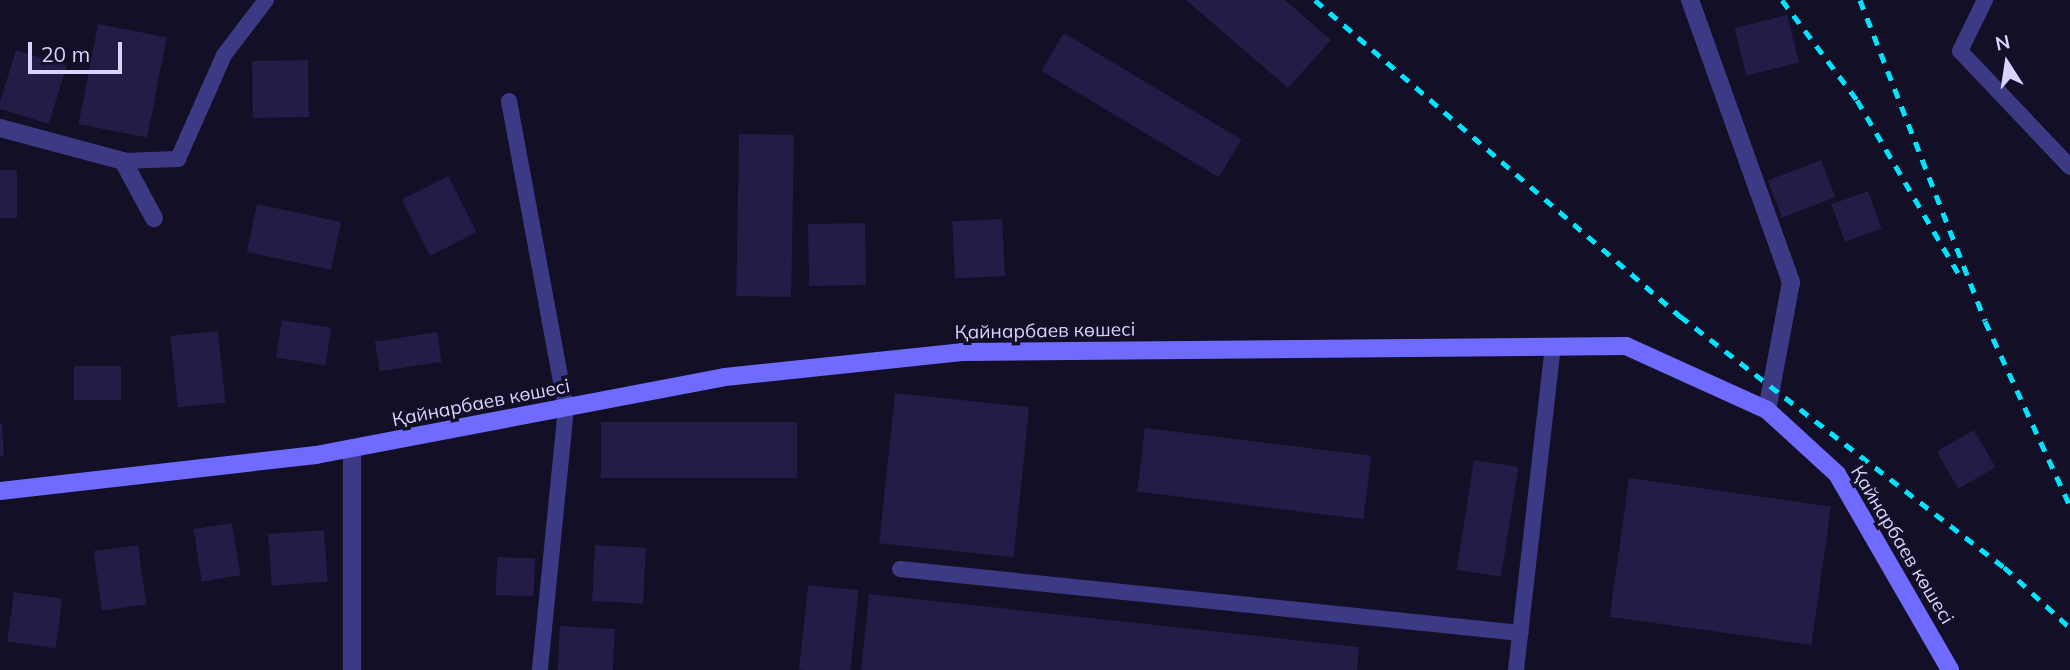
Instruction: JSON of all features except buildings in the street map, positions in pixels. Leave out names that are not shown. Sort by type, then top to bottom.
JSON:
[{"type":"street","points":[[1690,0],[1791,282],[1767,410]]},
{"type":"street","points":[[0,128],[123,161],[154,218]]},
{"type":"street","name":"Қайнарбаев көшесі","points":[[0,491],[352,448],[725,377],[962,352],[1626,346],[1767,410],[1837,474],[1951,670]]},
{"type":"street","points":[[352,448],[352,670]]},
{"type":"lane","points":[[123,161],[178,159],[224,55],[266,0]]},
{"type":"lane","points":[[1985,0],[1960,51],[2070,167]]},
{"type":"lane","points":[[509,101],[566,408],[540,670]]},
{"type":"lane","points":[[1516,670],[1553,347]]},
{"type":"lane","points":[[900,569],[1521,633]]},
{"type":"railway","points":[[1315,0],[1680,316],[2004,567],[2070,628]]},
{"type":"railway","points":[[1782,0],[1857,100],[1961,278]]},
{"type":"railway","points":[[1860,0],[1985,321],[2070,506]]}]
